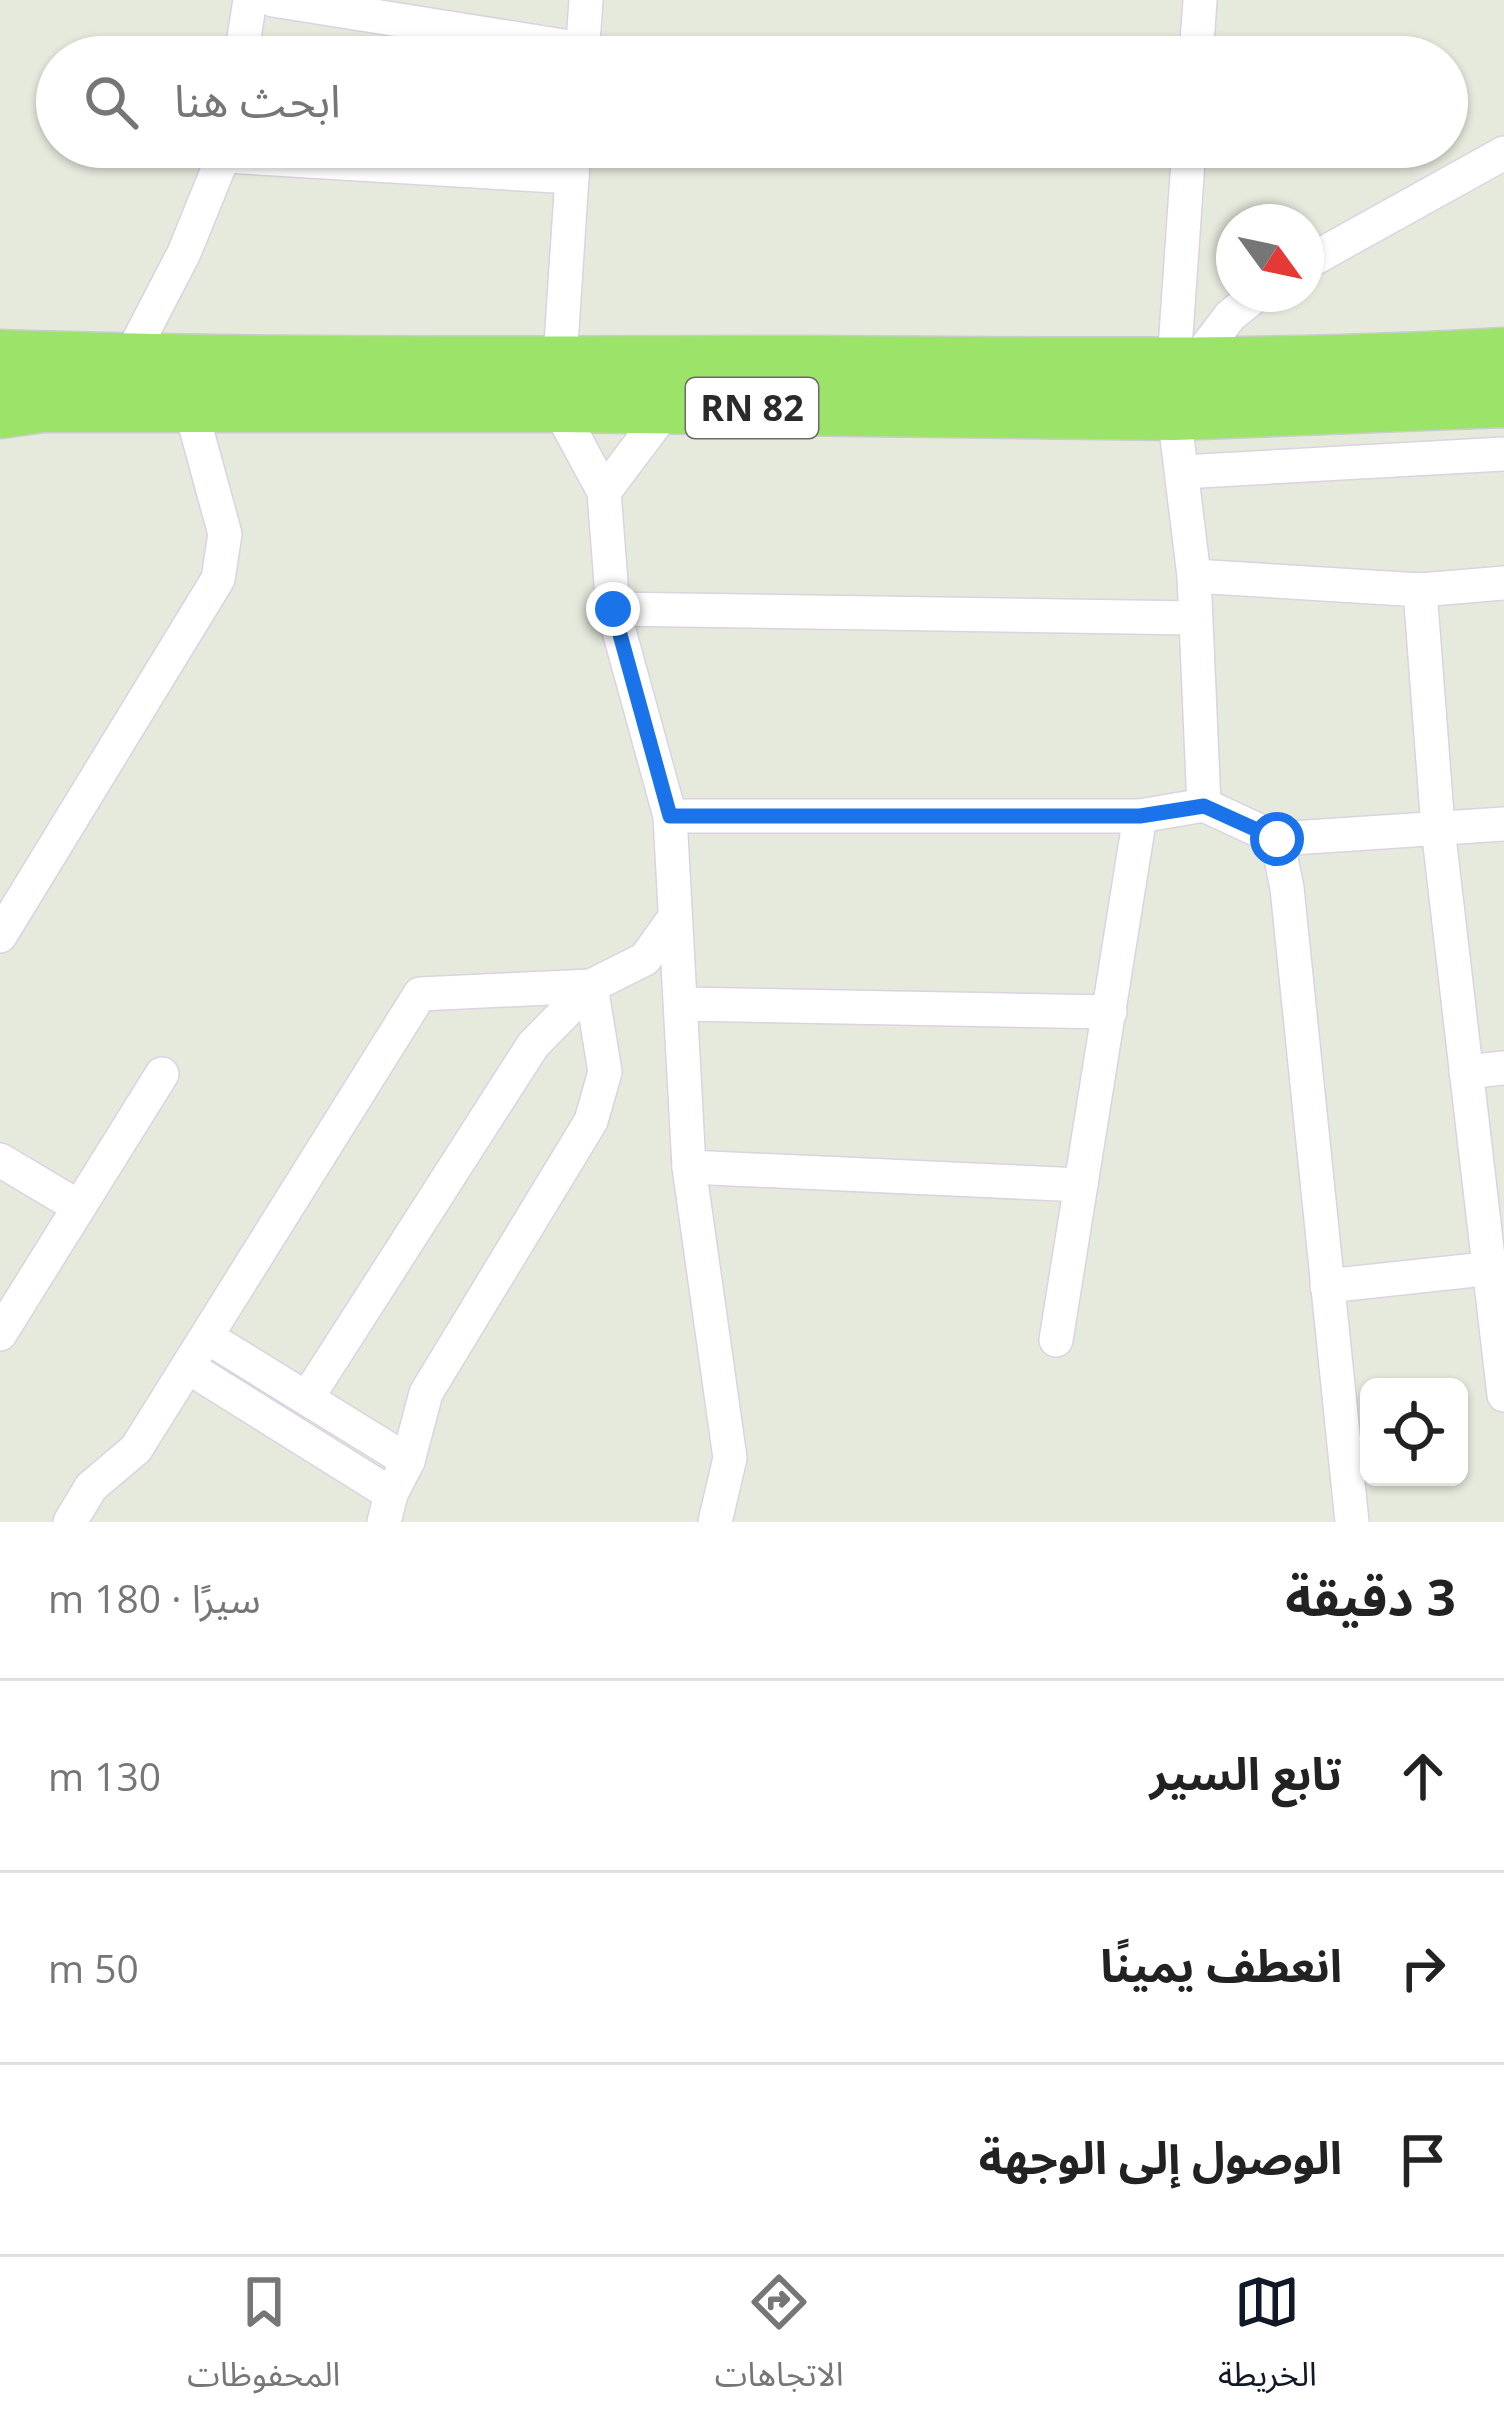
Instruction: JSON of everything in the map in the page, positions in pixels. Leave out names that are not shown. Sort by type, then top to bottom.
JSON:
[{"type":"main road","name":"RN 82","points":[[0,357],[558,384],[668,407],[1181,379],[1504,355]]},
{"type":"main road","name":"RN 82","points":[[0,411],[42,405],[190,406],[558,384],[1181,379],[1504,400]]},
{"type":"street","points":[[244,36],[250,0]]},
{"type":"street","points":[[273,0],[483,36]]},
{"type":"street","points":[[583,36],[586,0]]},
{"type":"street","points":[[1197,36],[1200,0]]},
{"type":"street","points":[[1324,252],[1504,153]]},
{"type":"street","points":[[128,361],[184,253],[220,168]]},
{"type":"street","points":[[573,168],[558,384],[604,492],[613,609],[670,816],[689,1167],[730,1458],[715,1522]]},
{"type":"street","points":[[1188,168],[1182,472],[1194,576],[1204,806]]},
{"type":"street","points":[[1181,379],[1235,312]]},
{"type":"street","points":[[0,936],[218,579],[225,534],[190,406]]},
{"type":"street","points":[[604,492],[668,407]]},
{"type":"street","points":[[1182,472],[1504,454]]},
{"type":"street","points":[[1194,576],[1420,590],[1504,583]]},
{"type":"street","points":[[1420,590],[1438,828],[1466,1072],[1496,1267],[1504,1395]]},
{"type":"street","points":[[613,609],[1195,618]]},
{"type":"street","points":[[670,816],[1140,816],[1204,806],[1277,839],[1504,824]]},
{"type":"street","points":[[1056,1340],[1140,816]]},
{"type":"street","points":[[1277,839],[1287,889],[1352,1522]]},
{"type":"street","points":[[308,1398],[533,1045],[591,986],[645,959],[676,917]]},
{"type":"street","points":[[70,1522],[91,1487],[136,1449],[420,994],[591,986]]},
{"type":"street","points":[[188,1366],[387,1508],[408,1462],[426,1393],[591,1121],[605,1072],[591,986]]},
{"type":"street","points":[[681,1004],[1110,1012]]},
{"type":"street","points":[[1466,1072],[1504,1069]]},
{"type":"street","points":[[0,1334],[162,1074]]},
{"type":"street","points":[[0,1160],[80,1207]]},
{"type":"street","points":[[689,1167],[1082,1185]]},
{"type":"street","points":[[1327,1286],[1496,1267]]},
{"type":"street","points":[[207,1337],[408,1462]]},
{"type":"route","points":[[613,609],[670,816],[1140,816],[1204,806],[1277,839]]}]
